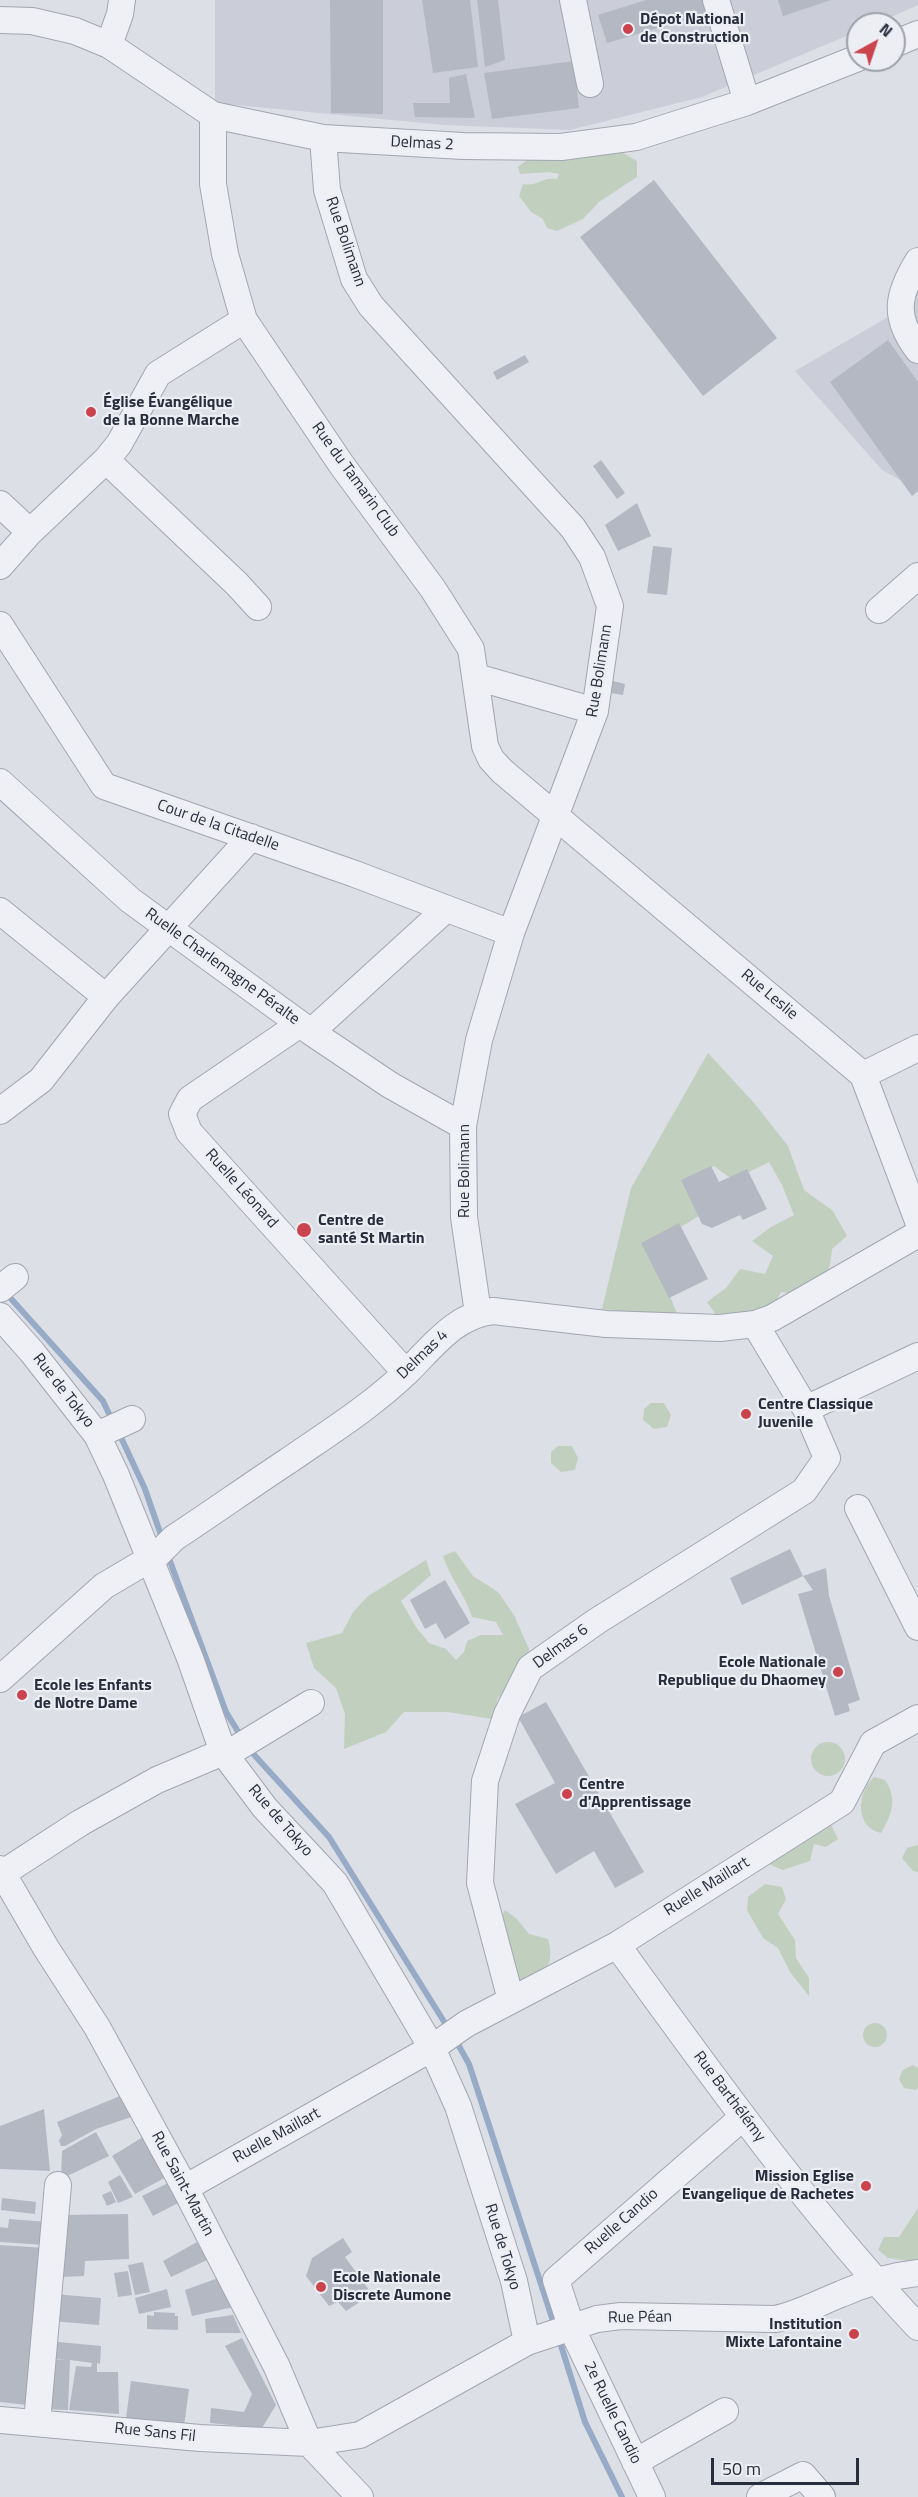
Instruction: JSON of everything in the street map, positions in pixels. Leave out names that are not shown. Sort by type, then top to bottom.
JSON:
[{"type":"street","points":[[109,45],[120,14],[122,0]]},
{"type":"street","points":[[573,0],[590,84]]},
{"type":"street","points":[[716,0],[747,102]]},
{"type":"street","name":"Delmas 2","points":[[0,20],[32,21],[75,32],[109,45],[213,116],[323,138],[463,146],[561,147],[636,137],[747,102],[846,63]]},
{"type":"street","name":"Rue du Tamarin Club","points":[[213,116],[213,184],[225,254],[244,320],[341,464],[444,605],[471,650],[482,731],[491,759],[502,771],[556,815]]},
{"type":"street","name":"Rue Bolimann","points":[[323,138],[327,190],[354,279],[371,306],[573,528],[592,557],[610,606],[595,711],[511,933],[479,1040],[463,1126],[464,1217],[478,1313]]},
{"type":"street","points":[[918,261],[903,288],[900,319],[918,350]]},
{"type":"street","points":[[0,566],[30,532],[106,460],[119,444],[158,374],[244,320]]},
{"type":"street","points":[[106,460],[237,584],[258,607]]},
{"type":"street","points":[[0,504],[30,532]]},
{"type":"street","points":[[879,610],[918,576]]},
{"type":"street","name":"Cour de la Citadelle","points":[[0,625],[104,786],[251,837],[511,933]]},
{"type":"street","points":[[476,677],[595,711]]},
{"type":"street","name":"Ruelle Charlemagne Péralte","points":[[0,782],[130,900],[305,1028],[390,1085],[463,1126]]},
{"type":"street","name":"Rue Leslie","points":[[556,815],[863,1075],[918,1221]]},
{"type":"street","points":[[0,1111],[41,1080],[106,997],[251,837]]},
{"type":"street","name":"Ruelle Léonard","points":[[406,1372],[189,1132],[182,1114],[190,1099],[305,1028],[446,909]]},
{"type":"street","points":[[0,911],[106,997]]},
{"type":"street","points":[[863,1075],[918,1048]]},
{"type":"street","name":"Delmas 4","points":[[0,1679],[104,1586],[342,1425],[406,1372],[451,1328],[478,1313],[510,1312],[606,1324],[720,1328],[755,1324],[772,1318],[918,1234]]},
{"type":"street","name":"Rue de Tokyo","points":[[0,1316],[102,1432],[116,1475],[160,1550],[190,1658],[227,1751],[265,1808],[335,1883],[432,2048],[458,2106],[514,2281],[526,2342]]},
{"type":"street","name":"Delmas 6","points":[[511,2000],[480,1883],[485,1781],[507,1714],[530,1668],[597,1621],[804,1491],[827,1458],[806,1409],[755,1324]]},
{"type":"street","points":[[806,1409],[918,1356]]},
{"type":"street","points":[[102,1432],[132,1419]]},
{"type":"street","points":[[858,1508],[918,1627]]},
{"type":"street","points":[[1,1871],[80,1823],[158,1780],[265,1732],[311,1703]]},
{"type":"street","name":"Ruelle Maillart","points":[[185,2188],[432,2048],[466,2024],[617,1945],[842,1802],[873,1743],[918,1718]]},
{"type":"street","name":"Rue Saint-Martin","points":[[1,1871],[46,1948],[97,2027],[185,2188],[277,2367],[309,2443],[360,2497]]},
{"type":"street","name":"Rue Barthélémy","points":[[617,1945],[742,2117],[875,2281],[918,2327]]},
{"type":"street","name":"Ruelle Candio","points":[[556,2280],[742,2117]]},
{"type":"street","points":[[37,2422],[58,2185]]},
{"type":"street","name":"Rue Péan","points":[[309,2443],[360,2435],[526,2342],[572,2329],[597,2319],[621,2316],[775,2319],[795,2315],[875,2281],[918,2273]]},
{"type":"street","points":[[514,2281],[556,2280]]},
{"type":"street","name":"2e Ruelle Candio","points":[[556,2280],[572,2329],[652,2497]]},
{"type":"street","points":[[635,2462],[725,2411]]},
{"type":"street","name":"Rue Sans Fil","points":[[0,2420],[200,2438],[309,2443]]},
{"type":"street","points":[[760,2497],[803,2475],[822,2497]]},
{"type":"shaded area","points":[[215,0],[918,0],[918,5],[902,12],[846,12],[846,36],[702,97],[570,130],[444,125],[215,103]]},
{"type":"shaded area","points":[[918,274],[918,490],[882,470],[795,371],[893,314]]},
{"type":"green space","points":[[614,148],[637,161],[637,177],[599,202],[583,219],[557,231],[547,228],[543,219],[531,212],[519,196],[523,184],[557,179],[559,174],[549,172],[520,174],[518,167],[527,160],[537,158],[568,160],[586,152]]},
{"type":"green space","points":[[708,1053],[755,1104],[788,1146],[804,1190],[833,1211],[847,1236],[832,1249],[830,1265],[823,1285],[799,1295],[781,1292],[769,1316],[721,1322],[707,1302],[726,1288],[740,1269],[765,1274],[773,1256],[752,1241],[771,1227],[794,1215],[782,1185],[769,1162],[733,1180],[714,1166],[699,1175],[709,1210],[649,1246],[679,1318],[602,1309],[631,1188]]},
{"type":"green space","points":[[651,1403],[664,1403],[671,1415],[667,1427],[654,1429],[643,1420],[644,1409]]},
{"type":"green space","points":[[558,1446],[572,1446],[578,1458],[575,1470],[561,1472],[551,1463],[551,1452]]},
{"type":"green space","points":[[455,1551],[473,1576],[498,1592],[514,1615],[529,1649],[529,1669],[517,1690],[498,1697],[492,1719],[448,1712],[404,1712],[386,1732],[344,1749],[345,1714],[336,1688],[314,1668],[306,1643],[342,1633],[353,1612],[368,1596],[426,1560],[431,1575],[401,1601],[416,1627],[429,1643],[446,1649],[456,1660],[464,1652],[467,1641],[481,1635],[503,1635],[496,1622],[472,1617],[443,1556]]},
{"type":"green space","points":[[828,1742],[840,1747],[845,1759],[840,1771],[828,1776],[816,1771],[811,1759],[816,1747]]},
{"type":"green space","points":[[874,1777],[885,1780],[892,1800],[891,1813],[881,1833],[866,1824],[862,1817],[864,1791]]},
{"type":"green space","points":[[830,1823],[838,1839],[826,1847],[814,1844],[810,1861],[783,1870],[764,1862]]},
{"type":"green space","points":[[918,1845],[918,1872],[913,1871],[902,1858],[907,1848]]},
{"type":"green space","points":[[765,1884],[782,1887],[786,1899],[778,1914],[795,1940],[796,1958],[809,1978],[809,1996],[790,1972],[778,1948],[763,1938],[747,1910],[748,1897]]},
{"type":"green space","points":[[505,1910],[517,1919],[529,1934],[548,1939],[550,1950],[548,1966],[544,1971],[512,1986],[497,1926]]},
{"type":"green space","points":[[875,2023],[883,2027],[887,2035],[883,2043],[875,2047],[867,2043],[863,2035],[867,2027]]},
{"type":"green space","points":[[913,2065],[918,2068],[918,2088],[916,2090],[904,2088],[899,2079],[903,2070]]},
{"type":"green space","points":[[918,2208],[918,2262],[888,2258],[878,2250],[884,2237],[899,2237]]},
{"type":"building","points":[[330,0],[383,0],[383,114],[331,113]]},
{"type":"building","points":[[422,0],[470,0],[478,67],[433,73]]},
{"type":"building","points":[[477,0],[498,0],[505,60],[485,67]]},
{"type":"building","name":"Dépot National de Construction","points":[[646,0],[709,0],[713,12],[607,43],[598,15]]},
{"type":"building","points":[[778,0],[831,0],[783,16]]},
{"type":"building","points":[[574,61],[579,108],[492,119],[484,73]]},
{"type":"building","points":[[466,74],[475,118],[415,117],[413,103],[450,103],[449,78]]},
{"type":"building","points":[[654,180],[777,338],[703,396],[580,237]]},
{"type":"building","points":[[888,340],[918,382],[918,491],[912,496],[830,382]]},
{"type":"building","points":[[525,355],[529,362],[497,380],[493,372]]},
{"type":"building","points":[[601,460],[625,493],[617,499],[593,466]]},
{"type":"building","points":[[637,503],[651,536],[618,551],[605,525]]},
{"type":"building","points":[[653,546],[672,548],[667,595],[647,593]]},
{"type":"building","points":[[613,681],[625,684],[623,695],[611,693]]},
{"type":"building","points":[[711,1166],[719,1182],[747,1169],[767,1209],[743,1220],[740,1215],[712,1228],[702,1224],[681,1180]]},
{"type":"building","points":[[679,1223],[708,1279],[669,1298],[641,1243]]},
{"type":"building","points":[[790,1549],[803,1576],[742,1605],[730,1578]]},
{"type":"building","points":[[826,1568],[829,1596],[860,1700],[848,1704],[850,1711],[835,1716],[798,1594],[813,1590],[803,1576]]},
{"type":"building","points":[[445,1580],[470,1623],[445,1639],[436,1623],[425,1629],[410,1600]]},
{"type":"building","name":"Centre d'Apprentissage","points":[[546,1702],[644,1872],[615,1888],[594,1851],[556,1874],[515,1804],[555,1783],[518,1717]]},
{"type":"building","points":[[120,2096],[131,2117],[96,2129],[61,2146],[59,2141],[62,2135],[57,2122]]},
{"type":"building","points":[[44,2109],[50,2171],[0,2169],[0,2126]]},
{"type":"building","points":[[96,2132],[109,2156],[61,2179],[62,2151]]},
{"type":"building","points":[[143,2137],[168,2176],[135,2194],[112,2156]]},
{"type":"building","points":[[120,2175],[133,2197],[118,2203],[108,2182]]},
{"type":"building","points":[[172,2181],[182,2201],[153,2216],[142,2196]]},
{"type":"building","points":[[111,2191],[116,2202],[107,2206],[102,2195]]},
{"type":"building","points":[[2,2198],[36,2202],[35,2214],[1,2210]]},
{"type":"building","points":[[128,2214],[129,2259],[85,2261],[84,2276],[61,2277],[63,2215]]},
{"type":"building","points":[[9,2219],[47,2222],[44,2245],[0,2242],[0,2227],[8,2228]]},
{"type":"building","points":[[343,2238],[352,2252],[345,2257],[372,2294],[346,2311],[338,2302],[329,2306],[306,2276],[312,2258]]},
{"type":"building","points":[[197,2242],[207,2260],[171,2277],[163,2261]]},
{"type":"building","points":[[0,2245],[45,2248],[36,2406],[0,2402]]},
{"type":"building","points":[[143,2262],[150,2292],[135,2295],[128,2265]]},
{"type":"building","points":[[128,2271],[132,2295],[118,2297],[114,2273]]},
{"type":"building","points":[[221,2277],[234,2307],[192,2316],[185,2290]]},
{"type":"building","points":[[167,2289],[171,2307],[139,2314],[135,2298]]},
{"type":"building","points":[[54,2294],[101,2298],[99,2325],[51,2321]]},
{"type":"building","points":[[154,2312],[175,2313],[175,2316],[178,2316],[178,2330],[147,2329],[147,2315],[154,2316]]},
{"type":"building","points":[[233,2315],[241,2333],[206,2333],[205,2319]]},
{"type":"building","points":[[242,2338],[276,2405],[262,2428],[210,2423],[211,2408],[244,2412],[252,2394],[225,2346]]},
{"type":"building","points":[[48,2341],[101,2346],[97,2372],[118,2372],[119,2414],[69,2410],[76,2366],[91,2367],[92,2363],[70,2360],[68,2410],[44,2409],[46,2359],[66,2360],[47,2358]]},
{"type":"building","points":[[131,2381],[189,2389],[184,2426],[126,2418]]},
{"type":"waterway","points":[[5,1292],[103,1401],[113,1422]]},
{"type":"waterway","points":[[118,1431],[145,1489],[163,1541]]},
{"type":"waterway","points":[[167,1553],[226,1712],[242,1738]]},
{"type":"waterway","points":[[247,1747],[329,1837],[448,2028]]},
{"type":"waterway","points":[[455,2039],[469,2064],[555,2327]]},
{"type":"waterway","points":[[559,2339],[585,2422],[622,2497]]},
{"type":"place","name":"Dépot National de Construction","points":[[628,29]]},
{"type":"place","name":"Église Évangélique de la Bonne Marche","points":[[91,412]]},
{"type":"place","name":"Centre de santé St Martin","points":[[304,1230]]},
{"type":"place","name":"Centre Classique Juvenile","points":[[746,1414]]},
{"type":"place","name":"Ecole Nationale Republique du Dhaomey","points":[[838,1672]]},
{"type":"place","name":"Ecole les Enfants de Notre Dame","points":[[22,1695]]},
{"type":"place","name":"Centre d'Apprentissage","points":[[567,1794]]},
{"type":"place","name":"Mission Eglise Evangelique de Rachetes","points":[[866,2186]]},
{"type":"place","name":"Ecole Nationale Discrete Aumone","points":[[321,2287]]},
{"type":"place","name":"Institution Mixte Lafontaine","points":[[854,2334]]}]
